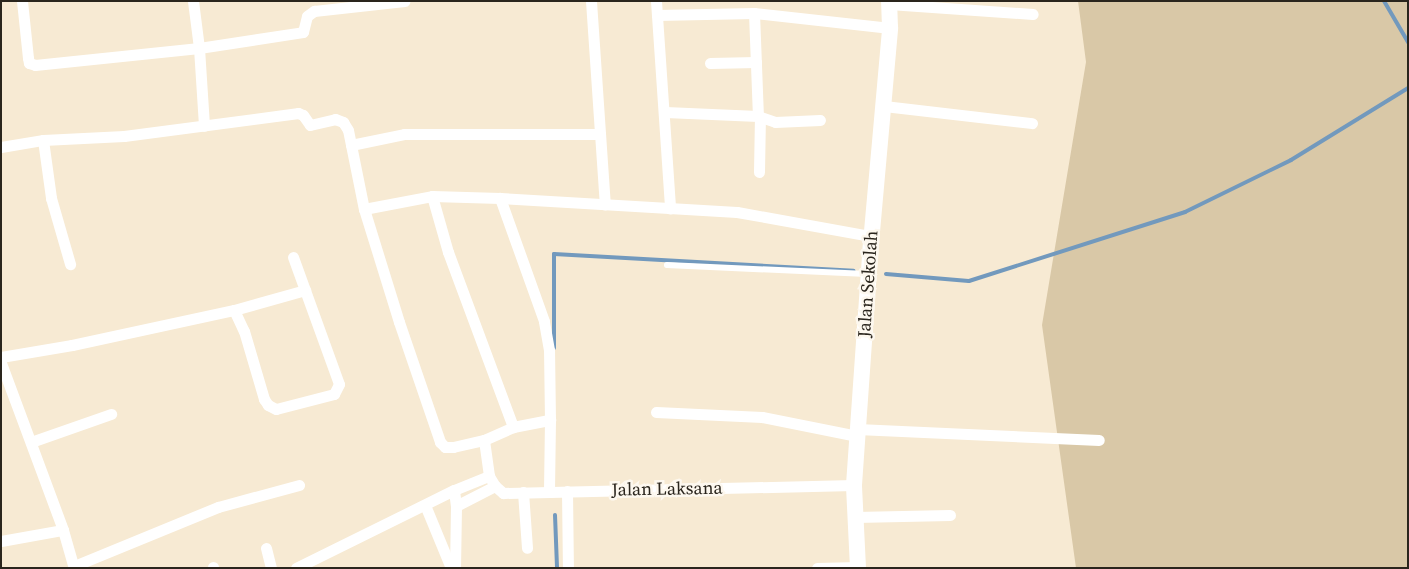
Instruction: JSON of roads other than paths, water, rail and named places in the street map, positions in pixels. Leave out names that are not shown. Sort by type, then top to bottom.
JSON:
[{"type":"street","points":[[22,1],[29,63],[35,65],[199,48],[303,32],[307,16],[314,11],[404,1]]},
{"type":"street","points":[[193,1],[199,48],[204,126]]},
{"type":"street","points":[[591,1],[604,205]]},
{"type":"street","points":[[656,1],[665,112],[670,209]]},
{"type":"street","points":[[889,3],[1033,14]]},
{"type":"street","name":"Jalan Sekolah","points":[[858,567],[854,484],[868,273],[890,28],[889,3]]},
{"type":"street","points":[[657,15],[754,13],[890,28]]},
{"type":"street","points":[[754,13],[759,117],[759,172]]},
{"type":"street","points":[[710,63],[756,62]]},
{"type":"street","points":[[884,106],[1032,123]]},
{"type":"street","points":[[665,112],[759,117],[775,122],[820,120]]},
{"type":"street","points":[[1,147],[42,140],[124,136],[298,114],[303,115],[310,125],[339,119],[348,130],[364,210],[440,442],[445,447],[453,447],[484,440],[513,428],[550,420]]},
{"type":"street","points":[[352,145],[404,134],[600,134]]},
{"type":"street","points":[[42,140],[51,198],[70,264]]},
{"type":"street","points":[[364,210],[432,196],[500,198],[737,212],[871,236]]},
{"type":"street","points":[[432,196],[448,252],[513,428]]},
{"type":"street","points":[[500,198],[544,321],[549,350],[549,491]]},
{"type":"street","points":[[234,310],[244,331],[264,399],[268,405],[276,409],[334,394],[340,384],[293,257]]},
{"type":"street","points":[[1,357],[72,345],[234,310],[305,290]]},
{"type":"street","points":[[1,363],[63,530],[74,567],[218,506],[299,485]]},
{"type":"street","points":[[656,412],[762,417],[857,433],[1099,440]]},
{"type":"street","points":[[31,442],[110,414]]},
{"type":"street","points":[[456,506],[495,486],[489,476],[484,440]]},
{"type":"street","points":[[296,568],[454,490],[489,476]]},
{"type":"street","name":"Jalan Laksana","points":[[495,486],[503,493],[854,484]]},
{"type":"street","points":[[454,490],[456,506],[455,568]]},
{"type":"street","points":[[567,491],[568,568]]},
{"type":"street","points":[[523,492],[527,548]]},
{"type":"street","points":[[425,505],[451,568]]},
{"type":"street","points":[[855,517],[950,515]]},
{"type":"street","points":[[1,541],[63,530]]},
{"type":"street","points":[[266,548],[270,568]]},
{"type":"street","points":[[817,568],[858,567]]},
{"type":"lane","points":[[667,265],[868,273]]},
{"type":"waterway","points":[[1384,1],[1408,42]]},
{"type":"waterway","points":[[886,274],[969,281],[1185,212],[1291,160],[1408,88]]},
{"type":"waterway","points":[[554,348],[554,254],[854,271]]},
{"type":"waterway","points":[[555,515],[557,568]]}]
